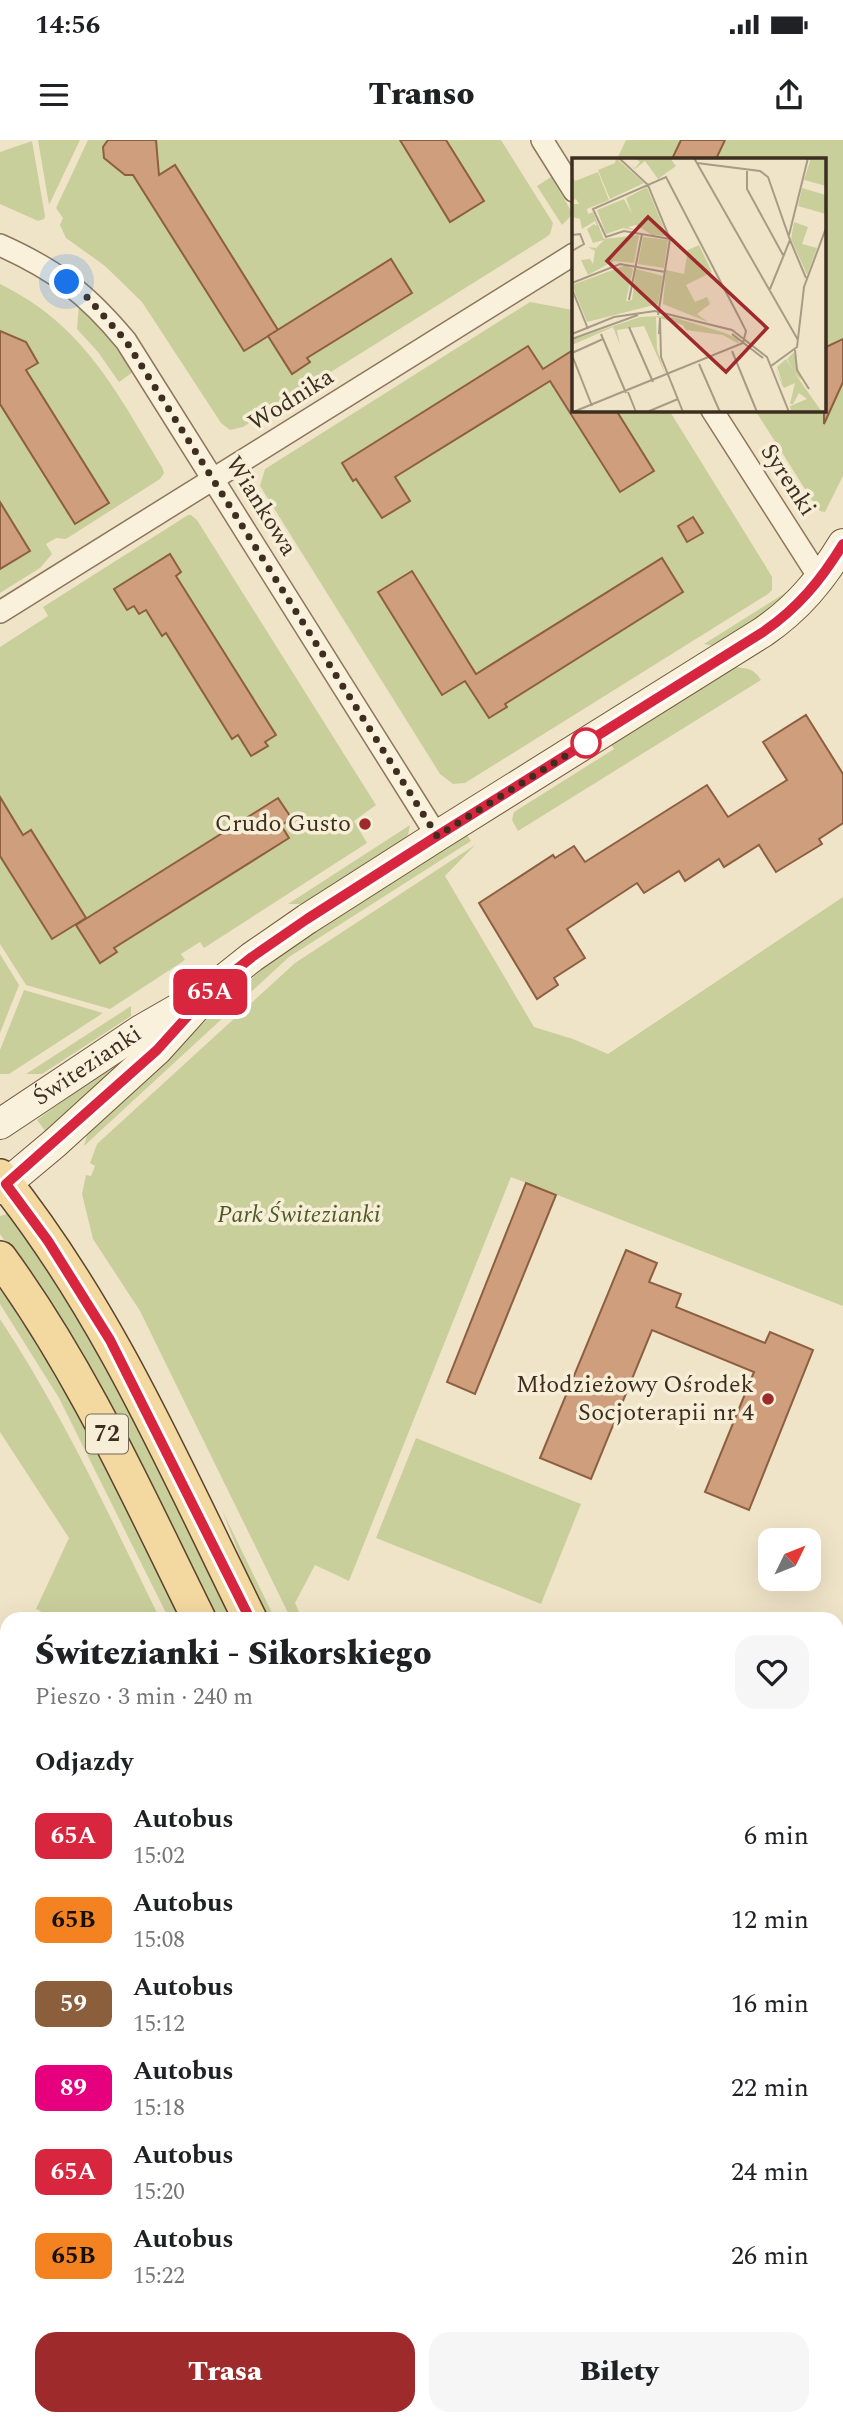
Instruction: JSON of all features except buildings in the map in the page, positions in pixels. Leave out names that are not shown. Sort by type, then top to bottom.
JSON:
[{"type":"main road","name":"72","points":[[2,1183],[48,1241],[110,1340],[246,1612]]},
{"type":"main road","name":"72","points":[[0,1258],[86,1391],[196,1612]]},
{"type":"street","points":[[541,140],[572,189]]},
{"type":"street","name":"Wiankowa","points":[[0,245],[59,276],[86,296],[126,341],[437,836]]},
{"type":"street","name":"Wodnika","points":[[0,612],[572,255]]},
{"type":"street","name":"Syrenki","points":[[713,411],[820,579]]},
{"type":"street","name":"Świtezianki","points":[[0,1124],[141,1030],[213,988],[307,919],[747,643],[789,613],[820,579],[843,544]]},
{"type":"street","name":"Świtezianki","points":[[2,1183],[157,1050],[213,988]]},
{"type":"green space","points":[[38,140],[80,140],[49,205]]},
{"type":"green space","points":[[88,140],[501,140],[553,223],[550,234],[545,238],[243,427],[230,430],[221,423],[142,302],[105,266],[66,238],[60,225],[63,218],[56,208]]},
{"type":"green space","points":[[626,140],[843,140],[843,476],[825,512],[817,508],[756,411],[826,411],[826,158],[617,158]]},
{"type":"green space","points":[[32,141],[45,216],[38,221],[0,204],[0,152]]},
{"type":"green space","points":[[551,177],[572,212],[562,225],[537,186]]},
{"type":"green space","points":[[0,284],[54,319],[76,340],[113,387],[164,473],[160,479],[66,539],[56,538],[46,544],[52,554],[40,568],[0,593]]},
{"type":"green space","points":[[530,302],[572,310],[572,411],[670,411],[772,577],[772,590],[465,783],[453,784],[440,774],[260,486],[265,469]]},
{"type":"green space","points":[[79,305],[110,339],[133,372],[119,382],[98,352],[77,329]]},
{"type":"green space","points":[[188,515],[197,520],[376,805],[354,821],[367,843],[204,948],[200,942],[181,954],[185,960],[110,1009],[26,985],[0,944],[0,647],[48,616],[43,607]]},
{"type":"green space","points":[[790,590],[776,605],[744,628],[714,646],[704,644]]},
{"type":"green space","points":[[735,667],[756,673],[761,680],[518,831],[512,820],[514,812],[614,749],[611,744]]},
{"type":"green space","points":[[410,825],[408,835],[403,840],[301,904],[288,904]]},
{"type":"green space","points":[[467,835],[471,841],[289,957],[84,1146],[89,1128],[272,960]]},
{"type":"green space","name":"Park Świtezianki","points":[[475,845],[445,876],[534,1027],[608,1054],[843,897],[843,1306],[511,1177],[349,1581],[315,1565],[295,1603],[299,1612],[288,1612],[140,1311],[93,1239],[82,1194],[86,1175],[91,1176],[95,1166],[90,1163],[97,1144],[295,963]]},
{"type":"green space","points":[[0,954],[19,985],[0,1033]]},
{"type":"green space","points":[[24,990],[103,1013],[9,1074],[0,1074],[0,1050]]},
{"type":"green space","points":[[131,1006],[131,1016],[42,1074],[26,1074]]},
{"type":"green space","points":[[145,1041],[46,1132],[37,1120]]},
{"type":"green space","points":[[11,1215],[64,1290],[110,1368],[232,1612],[210,1612],[55,1311],[0,1234],[0,1216]]},
{"type":"green space","points":[[0,1284],[69,1393],[178,1612],[166,1612],[59,1398],[0,1304]]},
{"type":"green space","points":[[0,1319],[65,1429],[157,1612],[42,1612],[36,1609],[69,1538],[0,1432]]},
{"type":"green space","points":[[416,1438],[581,1504],[541,1604],[376,1538]]},
{"type":"green space","points":[[222,1510],[272,1612],[265,1612]]},
{"type":"bus line","name":"65A","points":[[247,1612],[110,1340],[48,1241],[6,1184],[157,1050],[213,988],[252,957],[437,836],[763,632],[789,613],[816,586],[843,544]]},
{"type":"place","name":"Crudo Gusto","points":[[365,824]]},
{"type":"place","name":"Młodzieżowy Ośrodek Socjoterapii nr 4","points":[[768,1399]]},
{"type":"route","points":[[67,282],[86,296],[126,341],[437,836],[586,743]]}]
